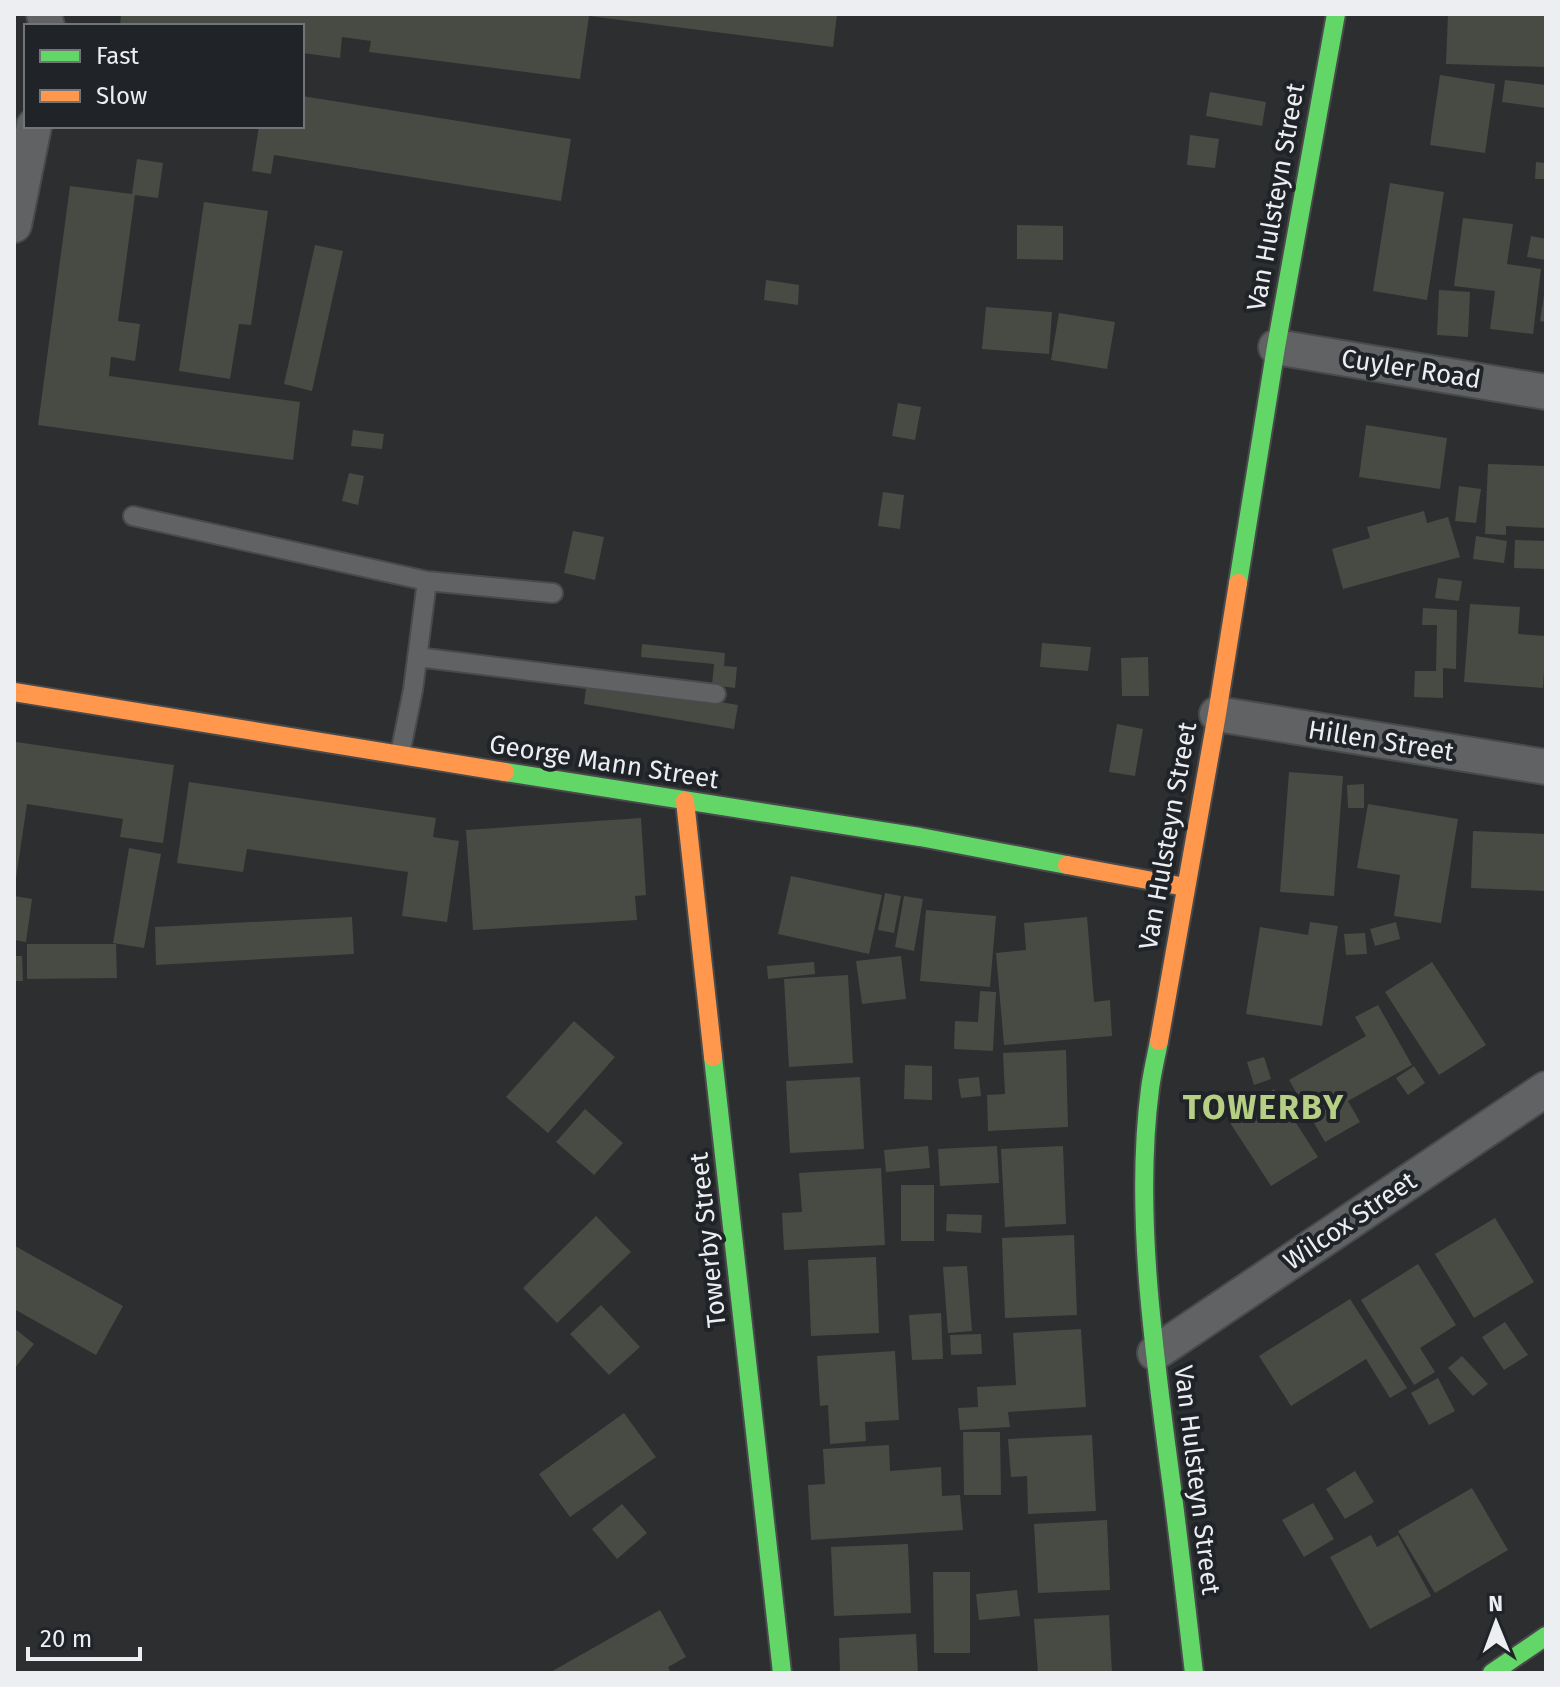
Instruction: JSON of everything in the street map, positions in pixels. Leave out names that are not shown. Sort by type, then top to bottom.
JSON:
[{"type":"street","name":"Van Hulsteyn Street","points":[[1194,1673],[1155,1353],[1146,1241],[1145,1138],[1150,1090],[1217,714],[1276,347],[1336,14]]},
{"type":"street","points":[[14,225],[34,128]]},
{"type":"street","name":"Cuyler Road","points":[[1276,347],[1546,392]]},
{"type":"street","name":"George Mann Street","points":[[14,692],[920,837],[1185,887]]},
{"type":"street","name":"Hillen Street","points":[[1217,714],[1546,767]]},
{"type":"street","name":"Towerby Street","points":[[685,801],[780,1672]]},
{"type":"street","name":"Wilcox Street","points":[[1155,1353],[1546,1089]]},
{"type":"street","points":[[1492,1673],[1546,1636]]},
{"type":"lane","points":[[133,516],[427,581],[553,593]]},
{"type":"lane","points":[[400,755],[427,581]]},
{"type":"lane","points":[[417,657],[716,694]]},
{"type":"building","points":[[121,14],[837,14],[833,47],[589,16],[580,79],[369,52],[371,41],[342,37],[340,58],[304,53],[304,24],[120,24]]},
{"type":"building","points":[[1448,14],[1546,14],[1546,67],[1446,64]]},
{"type":"building","points":[[1440,75],[1495,84],[1485,153],[1430,145]]},
{"type":"building","points":[[1505,80],[1546,85],[1546,108],[1502,102]]},
{"type":"building","points":[[1210,92],[1266,102],[1262,126],[1206,116]]},
{"type":"building","points":[[304,96],[571,139],[561,201],[274,155],[271,174],[252,171],[259,128],[304,128]]},
{"type":"building","points":[[1190,135],[1219,139],[1215,168],[1187,165]]},
{"type":"building","points":[[137,159],[163,163],[158,198],[135,195],[118,321],[140,324],[135,361],[111,357],[109,376],[300,402],[293,460],[38,425],[70,186],[132,194]]},
{"type":"building","points":[[1536,162],[1546,163],[1546,179],[1535,179]]},
{"type":"building","points":[[1390,183],[1444,192],[1427,300],[1373,291]]},
{"type":"building","points":[[204,202],[268,211],[251,325],[239,324],[230,379],[179,371]]},
{"type":"building","points":[[1463,218],[1513,224],[1507,264],[1541,269],[1533,334],[1490,329],[1495,291],[1454,286]]},
{"type":"building","points":[[1017,225],[1063,226],[1063,260],[1017,259]]},
{"type":"building","points":[[1531,236],[1546,239],[1546,260],[1527,257]]},
{"type":"building","points":[[315,245],[343,251],[312,391],[284,384]]},
{"type":"building","points":[[766,280],[799,285],[798,305],[764,300]]},
{"type":"building","points":[[1439,290],[1470,292],[1468,337],[1437,335]]},
{"type":"building","points":[[1546,295],[1546,322],[1540,321]]},
{"type":"building","points":[[986,307],[1052,312],[1049,354],[982,349]]},
{"type":"building","points":[[1059,313],[1115,322],[1107,369],[1051,360]]},
{"type":"building","points":[[898,403],[921,407],[915,440],[892,436]]},
{"type":"building","points":[[1366,425],[1447,438],[1440,489],[1359,477]]},
{"type":"building","points":[[353,430],[384,434],[382,449],[351,446]]},
{"type":"building","points":[[1488,464],[1546,466],[1546,528],[1506,526],[1506,535],[1485,534]]},
{"type":"building","points":[[349,473],[364,476],[358,505],[342,501]]},
{"type":"building","points":[[1459,486],[1481,489],[1476,523],[1455,521]]},
{"type":"building","points":[[883,492],[904,495],[900,529],[878,526]]},
{"type":"building","points":[[1424,511],[1427,523],[1448,517],[1460,557],[1343,589],[1332,549],[1370,538],[1367,527]]},
{"type":"building","points":[[573,531],[604,537],[595,580],[564,573]]},
{"type":"building","points":[[1476,536],[1507,541],[1504,563],[1473,559]]},
{"type":"building","points":[[1515,540],[1546,541],[1546,569],[1514,568]]},
{"type":"building","points":[[1438,578],[1462,581],[1459,601],[1435,598]]},
{"type":"building","points":[[1470,604],[1520,607],[1518,634],[1546,636],[1543,688],[1464,682]]},
{"type":"building","points":[[1423,608],[1457,610],[1456,669],[1443,668],[1443,698],[1414,697],[1415,671],[1436,671],[1437,625],[1422,625]]},
{"type":"building","points":[[1042,643],[1091,647],[1088,671],[1040,667]]},
{"type":"building","points":[[642,644],[725,653],[724,666],[737,667],[735,688],[712,685],[714,664],[641,657]]},
{"type":"building","points":[[1148,657],[1149,696],[1122,696],[1121,658]]},
{"type":"building","points":[[587,680],[738,705],[734,729],[584,704]]},
{"type":"building","points":[[1117,724],[1143,729],[1135,776],[1109,772]]},
{"type":"building","points":[[16,742],[174,765],[163,843],[120,837],[123,819],[27,804],[14,878]]},
{"type":"building","points":[[1289,772],[1343,776],[1334,896],[1280,892]]},
{"type":"building","points":[[189,782],[436,818],[433,837],[459,841],[447,922],[402,916],[408,872],[247,849],[243,872],[177,863]]},
{"type":"building","points":[[1364,784],[1364,808],[1348,808],[1347,785]]},
{"type":"building","points":[[1368,804],[1458,819],[1441,923],[1394,916],[1400,875],[1357,868]]},
{"type":"building","points":[[641,818],[646,895],[635,896],[637,920],[473,930],[466,830]]},
{"type":"building","points":[[1473,831],[1546,834],[1546,891],[1471,888]]},
{"type":"building","points":[[129,848],[161,854],[144,948],[113,943]]},
{"type":"building","points":[[791,876],[882,895],[869,954],[778,934]]},
{"type":"building","points":[[885,893],[901,896],[894,933],[878,930]]},
{"type":"building","points":[[14,896],[32,899],[26,942],[14,940]]},
{"type":"building","points":[[904,896],[923,899],[914,951],[895,947]]},
{"type":"building","points":[[926,910],[996,916],[990,987],[920,981]]},
{"type":"building","points":[[352,917],[354,954],[156,965],[155,927]]},
{"type":"building","points":[[1087,917],[1094,1002],[1110,1000],[1112,1036],[1004,1045],[996,953],[1026,950],[1024,923]]},
{"type":"building","points":[[1310,922],[1338,926],[1322,1026],[1246,1014],[1260,927],[1308,935]]},
{"type":"building","points":[[1396,922],[1400,939],[1375,946],[1370,929]]},
{"type":"building","points":[[1365,933],[1367,954],[1346,955],[1344,934]]},
{"type":"building","points":[[27,944],[116,944],[117,978],[27,979]]},
{"type":"building","points":[[14,956],[22,956],[23,981],[14,981]]},
{"type":"building","points":[[901,956],[906,999],[862,1004],[856,961]]},
{"type":"building","points":[[814,962],[815,974],[768,979],[767,966]]},
{"type":"building","points":[[1432,962],[1486,1045],[1439,1075],[1385,992]]},
{"type":"building","points":[[848,975],[853,1063],[789,1067],[784,979]]},
{"type":"building","points":[[980,991],[996,992],[993,1051],[954,1049],[955,1021],[978,1022]]},
{"type":"building","points":[[1378,1005],[1412,1065],[1348,1101],[1360,1122],[1325,1142],[1289,1080],[1366,1036],[1355,1017]]},
{"type":"building","points":[[574,1021],[615,1057],[548,1133],[506,1097]]},
{"type":"building","points":[[1066,1050],[1068,1127],[988,1131],[987,1095],[1005,1094],[1003,1053]]},
{"type":"building","points":[[1264,1057],[1271,1079],[1254,1085],[1247,1062]]},
{"type":"building","points":[[905,1065],[932,1066],[932,1100],[904,1099]]},
{"type":"building","points":[[1414,1066],[1425,1083],[1408,1095],[1396,1078]]},
{"type":"building","points":[[860,1077],[864,1149],[790,1153],[786,1081]]},
{"type":"building","points":[[979,1077],[981,1096],[961,1098],[958,1079]]},
{"type":"building","points":[[1274,1089],[1318,1157],[1271,1186],[1227,1118]]},
{"type":"building","points":[[585,1109],[623,1143],[594,1175],[556,1142]]},
{"type":"building","points":[[928,1146],[930,1168],[886,1172],[884,1150]]},
{"type":"building","points":[[997,1146],[999,1183],[940,1186],[938,1149]]},
{"type":"building","points":[[1063,1146],[1066,1224],[1005,1227],[1001,1149]]},
{"type":"building","points":[[881,1168],[885,1245],[784,1250],[782,1213],[802,1212],[799,1173]]},
{"type":"building","points":[[901,1185],[934,1185],[934,1241],[901,1241]]},
{"type":"building","points":[[947,1214],[982,1215],[981,1233],[946,1231]]},
{"type":"building","points":[[596,1216],[631,1252],[557,1323],[523,1288]]},
{"type":"building","points":[[1495,1218],[1534,1282],[1474,1318],[1435,1254]]},
{"type":"building","points":[[1074,1235],[1077,1315],[1005,1318],[1002,1238]]},
{"type":"building","points":[[15,1246],[123,1306],[96,1355],[14,1309]]},
{"type":"building","points":[[876,1257],[879,1333],[811,1336],[808,1260]]},
{"type":"building","points":[[1418,1264],[1456,1325],[1420,1348],[1435,1372],[1414,1385],[1361,1300]]},
{"type":"building","points":[[967,1266],[972,1331],[948,1333],[943,1267]]},
{"type":"building","points":[[1350,1299],[1407,1388],[1390,1398],[1366,1359],[1291,1406],[1259,1356]]},
{"type":"building","points":[[601,1305],[640,1347],[609,1375],[570,1334]]},
{"type":"building","points":[[941,1313],[943,1359],[912,1360],[909,1315]]},
{"type":"building","points":[[1505,1322],[1528,1355],[1504,1370],[1482,1337]]},
{"type":"building","points":[[14,1328],[34,1344],[14,1369]]},
{"type":"building","points":[[1081,1329],[1086,1407],[1008,1412],[1010,1427],[960,1430],[958,1408],[978,1407],[977,1387],[1016,1385],[1013,1333]]},
{"type":"building","points":[[981,1334],[982,1354],[951,1355],[950,1335]]},
{"type":"building","points":[[895,1351],[899,1420],[865,1422],[866,1441],[830,1444],[828,1405],[820,1406],[817,1356]]},
{"type":"building","points":[[1462,1356],[1488,1384],[1473,1396],[1448,1368]]},
{"type":"building","points":[[1438,1378],[1455,1411],[1429,1425],[1411,1393]]},
{"type":"building","points":[[624,1413],[656,1457],[570,1517],[539,1474]]},
{"type":"building","points":[[963,1432],[1000,1432],[1001,1495],[964,1495]]},
{"type":"building","points":[[1092,1435],[1096,1511],[1028,1514],[1027,1476],[1011,1477],[1008,1439]]},
{"type":"building","points":[[889,1445],[890,1471],[941,1467],[942,1496],[960,1495],[963,1530],[811,1540],[808,1485],[825,1484],[823,1449]]},
{"type":"building","points":[[1355,1471],[1374,1502],[1345,1519],[1326,1489]]},
{"type":"building","points":[[1472,1488],[1508,1550],[1435,1593],[1398,1531]]},
{"type":"building","points":[[1313,1503],[1334,1539],[1304,1557],[1282,1520]]},
{"type":"building","points":[[622,1504],[647,1533],[617,1559],[592,1529]]},
{"type":"building","points":[[1107,1520],[1110,1590],[1038,1593],[1034,1524]]},
{"type":"building","points":[[1371,1535],[1377,1547],[1398,1535],[1431,1596],[1370,1629],[1330,1557]]},
{"type":"building","points":[[908,1544],[911,1613],[834,1616],[831,1547]]},
{"type":"building","points":[[933,1572],[970,1572],[970,1653],[934,1653]]},
{"type":"building","points":[[1017,1590],[1020,1616],[979,1620],[976,1594]]},
{"type":"building","points":[[660,1610],[686,1657],[668,1667],[671,1673],[549,1673]]},
{"type":"building","points":[[1109,1615],[1112,1673],[1038,1673],[1034,1619]]},
{"type":"building","points":[[916,1634],[918,1673],[840,1673],[839,1638]]},
{"type":"traffic: fast","points":[[1238,583],[1276,347],[1336,14]]},
{"type":"traffic: fast","points":[[505,772],[920,837],[1067,865]]},
{"type":"traffic: fast","points":[[1159,1041],[1146,1136],[1145,1232],[1152,1330],[1194,1673]]},
{"type":"traffic: fast","points":[[713,1057],[782,1673]]},
{"type":"traffic: fast","points":[[1492,1673],[1546,1636]]},
{"type":"traffic: slow","points":[[1159,1041],[1238,583]]},
{"type":"traffic: slow","points":[[14,692],[505,772]]},
{"type":"traffic: slow","points":[[685,801],[713,1057]]},
{"type":"traffic: slow","points":[[1067,865],[1185,887]]},
{"type":"district","name":"TOWERBY","points":[[1264,1107]]}]
